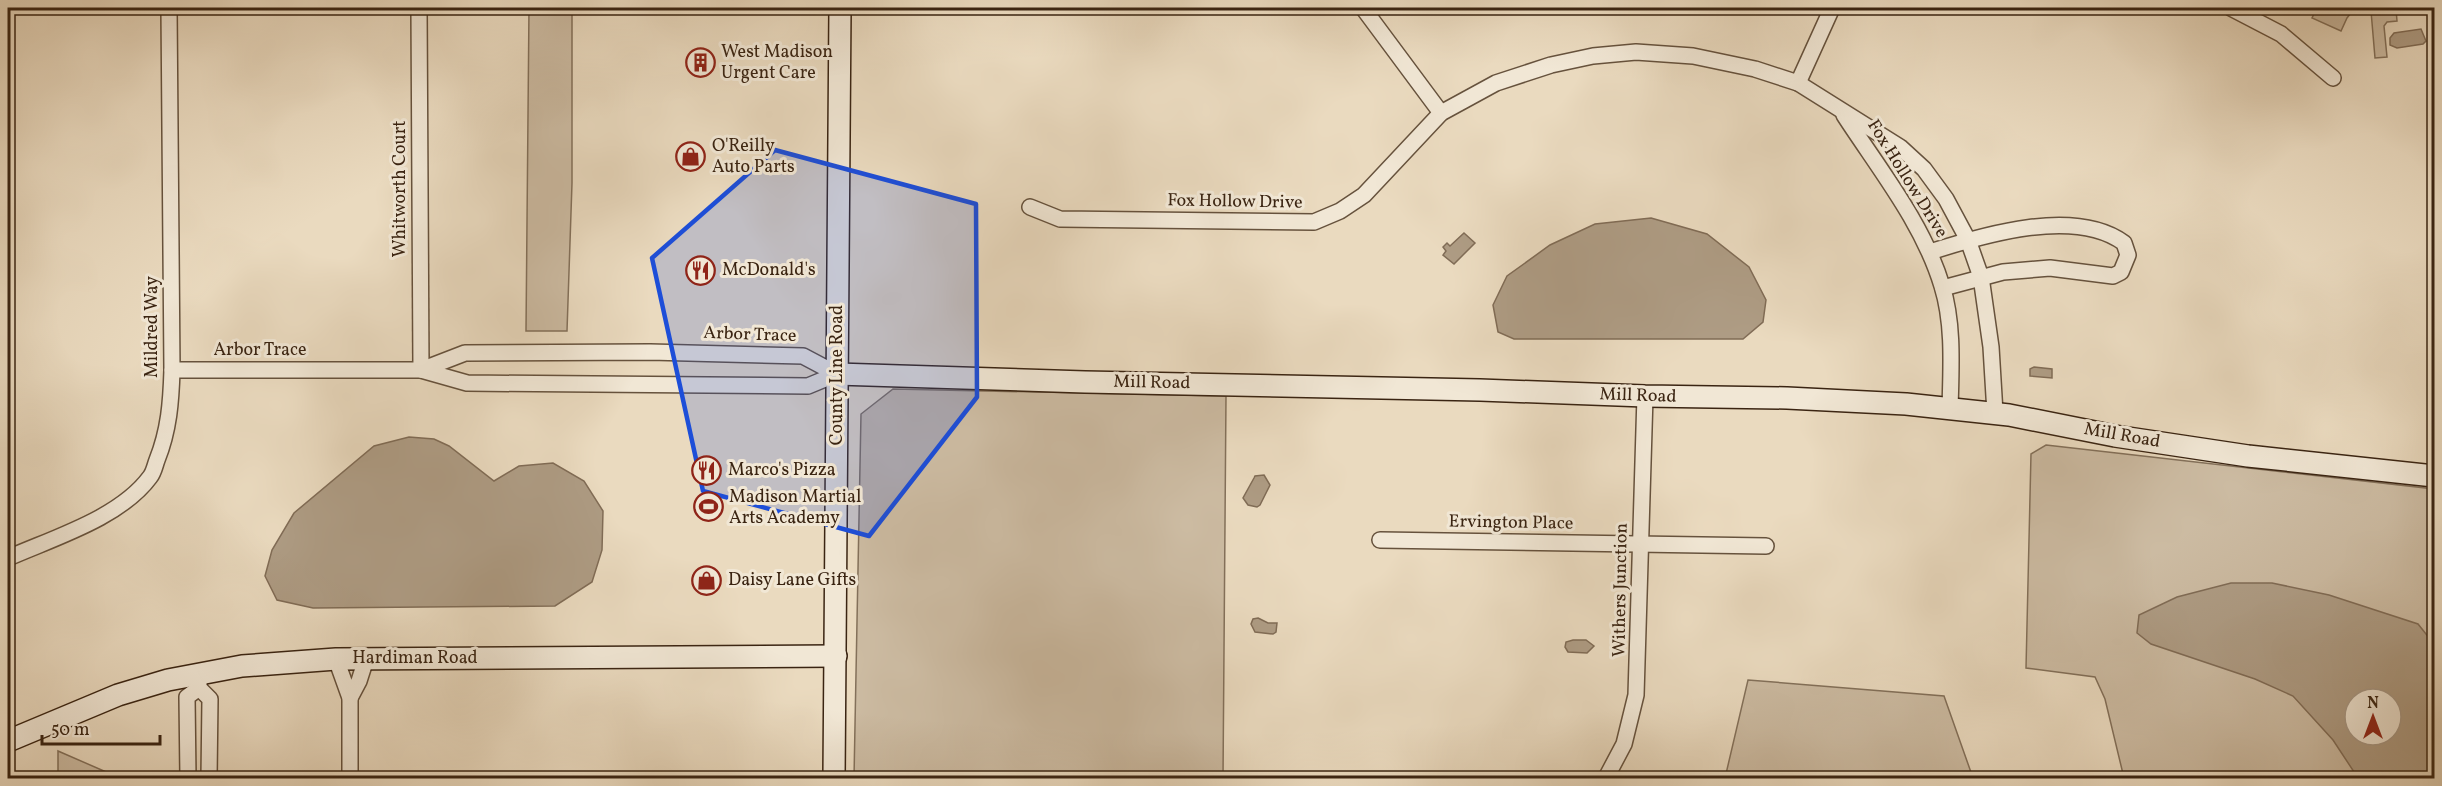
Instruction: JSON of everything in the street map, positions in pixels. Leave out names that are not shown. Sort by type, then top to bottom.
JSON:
[{"type":"street","name":"Mildred Way","points":[[8,558],[100,518],[129,497],[151,476],[164,443],[171,411],[172,370],[169,8]]},
{"type":"street","name":"Whitworth Court","points":[[419,8],[421,370]]},
{"type":"street","name":"County Line Road","points":[[834,778],[840,8]]},
{"type":"street","points":[[1363,8],[1441,113]]},
{"type":"street","points":[[1798,83],[1832,8]]},
{"type":"street","points":[[2231,8],[2281,34],[2332,78]]},
{"type":"street","name":"Fox Hollow Drive","points":[[1030,207],[1060,219],[1314,222],[1340,211],[1364,195],[1441,113],[1497,83],[1540,69],[1593,56],[1636,52],[1693,56],[1755,69],[1798,83],[1842,113],[1900,147],[1924,169],[1946,199],[1968,240],[1981,278],[1991,347],[1995,413]]},
{"type":"street","name":"Fox Hollow Drive","points":[[1842,113],[1910,215],[1930,252],[1943,288],[1949,328],[1950,409]]},
{"type":"street","points":[[1930,252],[2019,228],[2067,227],[2094,230],[2115,237],[2124,243],[2127,255],[2121,273],[2113,276],[2050,268],[2003,272],[1943,288]]},
{"type":"street","name":"Arbor Trace","points":[[421,370],[465,353],[650,352],[803,356],[837,374]]},
{"type":"street","name":"Arbor Trace","points":[[172,370],[421,370],[466,383],[808,386],[837,374]]},
{"type":"street","name":"Mill Road","points":[[837,374],[1787,398],[1995,413],[2115,436],[2248,456],[2434,476]]},
{"type":"street","name":"Withers Junction","points":[[1606,778],[1623,744],[1636,695],[1645,396]]},
{"type":"street","name":"Ervington Place","points":[[1380,540],[1766,546]]},
{"type":"street","name":"Hardiman Road","points":[[8,741],[118,695],[168,680],[199,681],[242,666],[336,659],[836,656]]},
{"type":"street","points":[[336,659],[350,698],[350,778]]},
{"type":"street","points":[[350,698],[359,681],[366,659]]},
{"type":"street","points":[[188,778],[187,697],[199,681],[210,699],[209,778]]},
{"type":"highlighted area","points":[[775,150],[976,204],[977,397],[869,536],[703,491],[652,258]]},
{"type":"shaded area","points":[[529,8],[572,8],[572,183],[567,331],[526,331]]},
{"type":"shaded area","points":[[2317,8],[2355,8],[2341,31],[2312,18]]},
{"type":"shaded area","points":[[2396,9],[2397,21],[2387,22],[2384,26],[2387,57],[2375,58],[2371,11]]},
{"type":"shaded area","points":[[2421,29],[2426,41],[2423,44],[2397,48],[2390,45],[2390,38],[2394,33]]},
{"type":"shaded area","points":[[1651,218],[1707,234],[1749,267],[1766,300],[1763,322],[1743,339],[1514,339],[1498,332],[1493,305],[1507,276],[1550,245],[1595,224]]},
{"type":"shaded area","points":[[1464,233],[1475,243],[1454,264],[1443,255],[1446,251],[1443,247],[1447,243],[1450,246]]},
{"type":"shaded area","points":[[2034,367],[2052,369],[2052,378],[2030,376],[2030,369]]},
{"type":"shaded area","points":[[893,389],[1226,396],[1223,778],[854,778],[861,414]]},
{"type":"shaded area","points":[[409,437],[434,439],[449,446],[494,481],[519,466],[553,463],[584,481],[603,511],[602,550],[592,582],[555,606],[313,608],[277,600],[265,576],[272,550],[294,513],[374,446]]},
{"type":"shaded area","points":[[2046,445],[2434,489],[2434,778],[2124,778],[2105,699],[2095,677],[2026,668],[2031,454]]},
{"type":"shaded area","points":[[1264,475],[1270,485],[1260,505],[1257,507],[1248,505],[1243,498],[1255,476]]},
{"type":"shaded area","points":[[2231,583],[2272,583],[2329,595],[2418,624],[2434,644],[2434,778],[2358,778],[2333,740],[2293,696],[2255,679],[2151,644],[2137,633],[2139,615],[2177,597]]},
{"type":"shaded area","points":[[1258,618],[1268,623],[1277,623],[1276,632],[1273,634],[1255,632],[1251,624],[1253,619]]},
{"type":"shaded area","points":[[1586,640],[1594,646],[1587,653],[1568,652],[1565,647],[1566,642]]},
{"type":"shaded area","points":[[1748,680],[1944,696],[1973,778],[1725,778]]},
{"type":"shaded area","points":[[58,751],[120,778],[58,778]]},
{"type":"place","name":"West Madison Urgent Care","points":[[700,62]]},
{"type":"place","name":"O'Reilly Auto Parts","points":[[691,156]]},
{"type":"place","name":"McDonald's","points":[[701,270]]},
{"type":"place","name":"Marco's Pizza","points":[[707,470]]},
{"type":"place","name":"Madison Martial Arts Academy","points":[[708,507]]},
{"type":"place","name":"Daisy Lane Gifts","points":[[707,580]]}]
